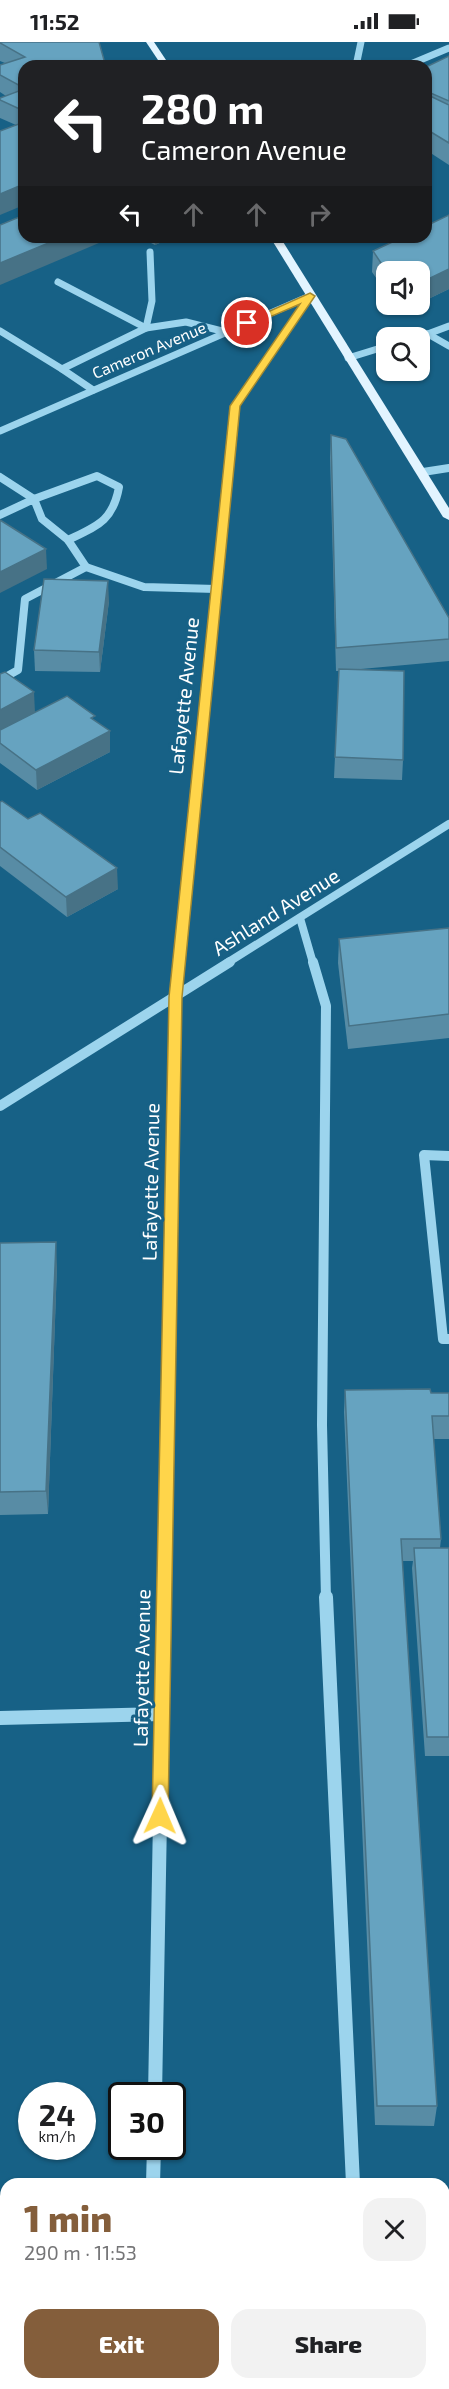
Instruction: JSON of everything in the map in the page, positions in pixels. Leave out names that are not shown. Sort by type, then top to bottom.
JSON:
[{"type":"main road","points":[[150,42],[162,60]]},
{"type":"main road","points":[[279,243],[449,517]]},
{"type":"street","points":[[357,60],[361,42]]},
{"type":"street","points":[[420,60],[449,48]]},
{"type":"street","points":[[146,328],[152,301],[150,252]]},
{"type":"street","points":[[58,282],[146,328]]},
{"type":"street","name":"Cameron Avenue","points":[[0,431],[310,296]]},
{"type":"street","name":"Lafayette Avenue","points":[[155,2082],[175,997],[235,406],[310,296]]},
{"type":"street","points":[[62,369],[146,328],[186,322],[226,332]]},
{"type":"street","points":[[430,333],[449,326]]},
{"type":"street","points":[[0,331],[93,390]]},
{"type":"street","points":[[430,335],[449,345]]},
{"type":"street","points":[[348,358],[376,349]]},
{"type":"street","points":[[423,472],[449,468]]},
{"type":"street","points":[[0,514],[70,484],[98,476],[119,487],[117,505],[104,522],[68,540]]},
{"type":"street","points":[[0,477],[34,500],[42,519],[68,540],[86,567],[144,587],[216,589]]},
{"type":"street","points":[[0,680],[18,670],[25,599],[86,567]]},
{"type":"street","name":"Ashland Avenue","points":[[0,1106],[449,824]]},
{"type":"street","points":[[300,918],[326,1006],[322,1425],[327,1660],[353,2178]]},
{"type":"street","points":[[449,1156],[424,1155],[443,1339],[449,1339]]},
{"type":"street","points":[[0,1718],[162,1714]]},
{"type":"street","points":[[153,2178],[154,2160]]},
{"type":"building","points":[[99,42],[104,60],[18,60],[18,85],[0,75],[0,65],[25,57],[0,43]]},
{"type":"building","points":[[449,56],[449,101],[432,94],[432,64]]},
{"type":"building","points":[[18,91],[18,108],[0,100]]},
{"type":"building","points":[[432,97],[449,105],[449,143],[432,133]]},
{"type":"building","points":[[18,124],[18,186],[0,194],[0,131]]},
{"type":"building","points":[[449,215],[449,269],[430,278],[430,261],[380,261],[373,251],[390,243],[432,243],[432,223]]},
{"type":"building","points":[[18,218],[18,243],[48,243],[0,263],[0,225]]},
{"type":"building","points":[[331,435],[346,439],[449,618],[449,639],[336,648]]},
{"type":"building","points":[[0,520],[46,549],[0,572]]},
{"type":"building","points":[[44,579],[108,581],[99,652],[34,650]]},
{"type":"building","points":[[339,669],[404,671],[403,760],[335,757]]},
{"type":"building","points":[[5,672],[34,692],[0,710],[0,674]]},
{"type":"building","points":[[67,696],[95,716],[91,718],[110,731],[36,770],[0,743],[0,730]]},
{"type":"building","points":[[2,801],[28,819],[40,813],[117,868],[66,897],[0,847],[0,802]]},
{"type":"building","points":[[449,928],[449,1014],[349,1026],[339,939]]},
{"type":"building","points":[[56,1242],[46,1491],[0,1492],[0,1243]]},
{"type":"building","points":[[430,1389],[431,1393],[449,1393],[449,1416],[432,1416],[441,1539],[401,1539],[437,2106],[377,2106],[345,1390]]},
{"type":"building","points":[[414,1548],[449,1548],[449,1737],[427,1737]]},
{"type":"route","points":[[160,1816],[175,997],[235,406],[310,296],[247,323]]}]
